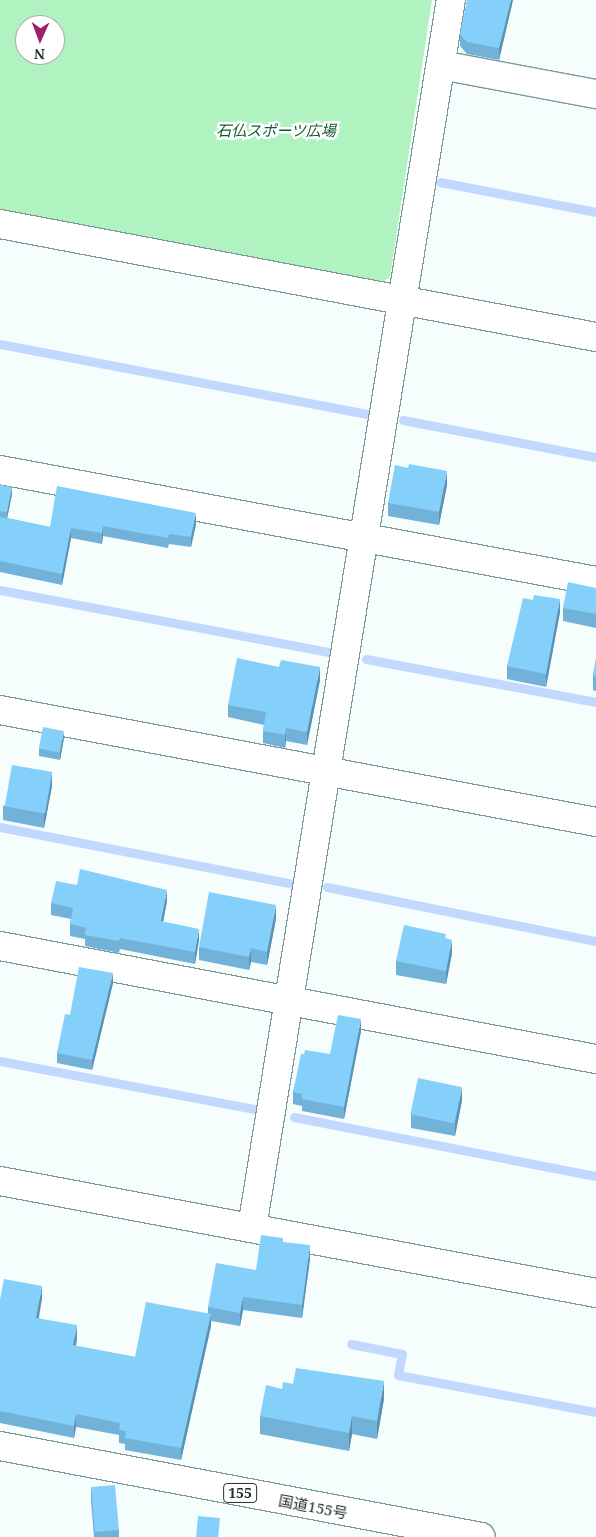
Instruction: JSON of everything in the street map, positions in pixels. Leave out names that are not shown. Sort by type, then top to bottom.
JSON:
[{"type":"main road","points":[[252,1228],[451,0]]},
{"type":"main road","points":[[441,65],[596,94]]},
{"type":"main road","points":[[0,224],[596,337]]},
{"type":"main road","points":[[0,470],[596,581]]},
{"type":"main road","points":[[0,710],[596,822]]},
{"type":"main road","points":[[0,946],[596,1059]]},
{"type":"main road","points":[[0,1180],[596,1293]]},
{"type":"main road","name":"国道155号","points":[[0,1446],[480,1537]]},
{"type":"green space","name":"石仏スポーツ広場","points":[[0,0],[432,0],[390,277],[380,283],[0,213]]},
{"type":"building","points":[[467,0],[511,0],[499,48],[467,42],[460,34]]},
{"type":"building","points":[[409,464],[447,471],[439,512],[388,503],[395,465],[408,468]]},
{"type":"building","points":[[0,485],[12,487],[7,512],[0,511]]},
{"type":"building","points":[[57,486],[196,513],[191,537],[169,534],[168,538],[103,526],[102,533],[71,528],[62,574],[0,561],[0,517],[50,527]]},
{"type":"building","points":[[568,582],[596,588],[596,614],[563,608]]},
{"type":"building","points":[[534,595],[560,599],[546,674],[507,666],[523,598],[533,600]]},
{"type":"building","points":[[237,658],[279,667],[281,660],[320,667],[307,732],[286,728],[285,735],[263,731],[266,712],[228,705]]},
{"type":"building","points":[[596,659],[596,677],[593,676]]},
{"type":"building","points":[[43,727],[64,731],[59,753],[39,749]]},
{"type":"building","points":[[12,765],[52,772],[45,813],[5,806]]},
{"type":"building","points":[[80,869],[167,890],[161,921],[199,929],[195,952],[120,938],[119,941],[85,935],[86,928],[70,924],[73,908],[51,903],[56,881],[77,885]]},
{"type":"building","points":[[209,892],[276,905],[267,952],[251,948],[249,957],[199,947]]},
{"type":"building","points":[[404,925],[446,934],[445,938],[452,940],[446,971],[396,961]]},
{"type":"building","points":[[79,967],[113,973],[92,1060],[57,1053],[65,1014],[70,1015]]},
{"type":"building","points":[[338,1015],[361,1019],[344,1107],[302,1099],[302,1094],[293,1092],[301,1054],[304,1054],[305,1050],[330,1054]]},
{"type":"building","points":[[418,1078],[462,1087],[454,1124],[410,1114]]},
{"type":"building","points":[[261,1235],[283,1238],[283,1242],[310,1245],[302,1305],[243,1297],[240,1313],[208,1307],[216,1263],[256,1270]]},
{"type":"building","points":[[4,1279],[42,1286],[36,1318],[77,1325],[73,1345],[135,1357],[146,1302],[211,1314],[181,1448],[125,1438],[126,1431],[119,1430],[120,1423],[76,1414],[74,1426],[0,1411],[0,1300]]},
{"type":"building","points":[[296,1368],[384,1381],[377,1421],[352,1416],[349,1433],[260,1416],[266,1385],[282,1389],[283,1382],[293,1384]]},
{"type":"building","points":[[115,1485],[119,1530],[95,1532],[91,1487]]},
{"type":"building","points":[[198,1516],[220,1518],[218,1537],[196,1537]]},
{"type":"waterway","points":[[440,182],[596,212]]},
{"type":"waterway","points":[[0,344],[368,414]]},
{"type":"waterway","points":[[403,420],[596,457]]},
{"type":"waterway","points":[[0,590],[329,652]]},
{"type":"waterway","points":[[366,659],[596,702]]},
{"type":"waterway","points":[[0,827],[299,885]]},
{"type":"waterway","points":[[327,887],[596,941]]},
{"type":"waterway","points":[[0,1061],[253,1109]]},
{"type":"waterway","points":[[294,1117],[596,1176]]},
{"type":"waterway","points":[[351,1344],[402,1354],[398,1375],[596,1412]]}]
